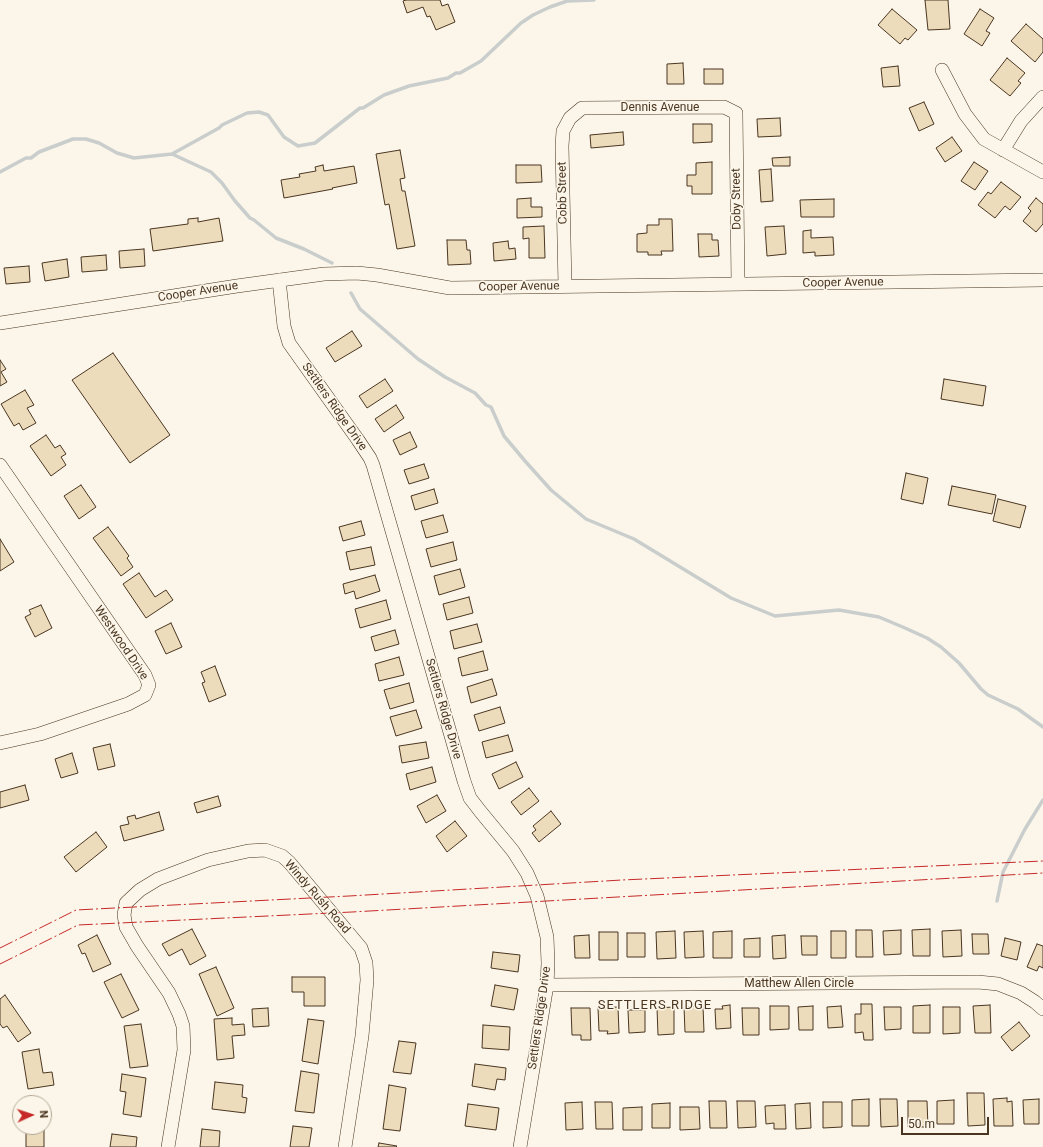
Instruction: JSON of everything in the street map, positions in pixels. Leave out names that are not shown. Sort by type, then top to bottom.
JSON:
[{"type":"street","points":[[942,70],[965,114],[984,139],[1043,172]]},
{"type":"street","points":[[1004,150],[1021,121],[1043,97]]},
{"type":"street","name":"Dennis Avenue","points":[[582,108],[724,107],[736,113]]},
{"type":"street","name":"Cobb Street","points":[[565,286],[563,131],[570,118],[582,108]]},
{"type":"street","name":"Doby Street","points":[[736,113],[738,284]]},
{"type":"street","name":"Cooper Avenue","points":[[0,323],[324,274],[357,273],[450,288],[1043,280]]},
{"type":"street","name":"Settlers Ridge Drive","points":[[279,280],[284,326],[289,343],[370,458],[470,798],[513,851],[527,873],[537,896],[547,937],[547,985],[520,1147]]},
{"type":"street","name":"Westwood Drive","points":[[0,465],[145,675],[149,685],[145,695],[128,704],[40,734],[0,743]]},
{"type":"street","name":"Windy Rush Road","points":[[168,1147],[184,1050],[183,1026],[169,993],[136,946],[126,926],[124,915],[126,903],[140,890],[158,879],[208,860],[248,851],[265,850],[282,856],[289,862],[361,948],[366,963],[367,980],[362,1036],[345,1147]]},
{"type":"street","name":"Matthew Allen Circle","points":[[547,985],[978,982],[998,984],[1021,993],[1043,1009]]},
{"type":"building","points":[[440,0],[442,6],[448,4],[455,22],[436,30],[430,16],[427,17],[423,7],[407,13],[403,1]]},
{"type":"building","points":[[925,0],[948,0],[950,29],[928,30]]},
{"type":"building","points":[[892,9],[917,30],[908,40],[905,38],[900,44],[878,25]]},
{"type":"building","points":[[980,9],[994,18],[986,31],[990,33],[982,46],[964,34]]},
{"type":"building","points":[[1026,24],[1043,39],[1043,52],[1035,62],[1011,41]]},
{"type":"building","points":[[1007,58],[1025,73],[1018,81],[1021,83],[1010,96],[990,80]]},
{"type":"building","points":[[683,63],[684,84],[667,84],[667,64]]},
{"type":"building","points":[[898,66],[900,86],[883,87],[881,68]]},
{"type":"building","points":[[704,69],[723,69],[723,84],[704,84]]},
{"type":"building","points":[[924,102],[934,124],[919,131],[909,108]]},
{"type":"building","points":[[780,118],[781,136],[758,137],[757,119]]},
{"type":"building","points":[[693,124],[712,124],[712,142],[693,143]]},
{"type":"building","points":[[623,132],[624,145],[591,148],[590,135]]},
{"type":"building","points":[[952,137],[962,151],[945,162],[936,148]]},
{"type":"building","points":[[400,150],[405,178],[400,179],[402,191],[405,191],[415,246],[397,249],[389,204],[385,205],[376,154]]},
{"type":"building","points":[[790,157],[790,166],[773,166],[772,158]]},
{"type":"building","points":[[712,162],[712,194],[692,194],[692,186],[687,186],[687,175],[696,175],[696,163]]},
{"type":"building","points":[[974,162],[988,171],[975,190],[961,181]]},
{"type":"building","points":[[323,165],[324,171],[354,166],[357,183],[284,198],[281,180],[300,177],[299,174],[316,171],[315,167]]},
{"type":"building","points":[[516,165],[541,165],[542,182],[516,183]]},
{"type":"building","points":[[771,169],[773,201],[761,202],[759,170]]},
{"type":"building","points":[[1001,182],[1021,197],[1010,210],[1005,206],[995,218],[978,205],[988,192],[991,194]]},
{"type":"building","points":[[531,198],[531,207],[542,207],[542,217],[517,218],[517,199]]},
{"type":"building","points":[[1036,198],[1043,204],[1043,224],[1036,232],[1023,221],[1031,211],[1028,208]]},
{"type":"building","points":[[834,199],[834,217],[801,217],[800,200]]},
{"type":"building","points":[[198,218],[198,222],[219,218],[223,241],[153,251],[150,229],[188,224],[188,219]]},
{"type":"building","points":[[659,219],[672,219],[673,251],[661,251],[662,255],[648,255],[648,252],[637,252],[637,234],[647,233],[647,225],[659,225]]},
{"type":"building","points":[[544,226],[545,258],[529,258],[529,238],[523,239],[523,227]]},
{"type":"building","points":[[784,226],[786,254],[767,256],[765,227]]},
{"type":"building","points":[[811,230],[811,238],[833,237],[834,255],[815,256],[815,252],[803,253],[803,231]]},
{"type":"building","points":[[698,234],[712,234],[712,240],[718,240],[719,256],[699,257]]},
{"type":"building","points":[[447,240],[466,240],[467,250],[470,250],[471,264],[448,265]]},
{"type":"building","points":[[508,241],[509,249],[515,248],[516,259],[494,261],[493,243]]},
{"type":"building","points":[[144,249],[145,266],[120,268],[119,251]]},
{"type":"building","points":[[106,255],[107,270],[82,272],[81,257]]},
{"type":"building","points":[[67,259],[69,277],[45,281],[42,263]]},
{"type":"building","points":[[29,266],[30,282],[6,284],[4,268]]},
{"type":"building","points":[[352,331],[362,346],[335,362],[326,348]]},
{"type":"building","points":[[113,353],[170,435],[130,463],[72,380]]},
{"type":"building","points":[[0,360],[6,369],[1,372],[7,382],[0,386]]},
{"type":"building","points":[[385,379],[393,391],[367,408],[359,396]]},
{"type":"building","points":[[944,379],[986,386],[983,406],[941,399]]},
{"type":"building","points":[[25,390],[34,405],[27,408],[36,423],[23,430],[19,423],[14,426],[1,404]]},
{"type":"building","points":[[396,405],[404,418],[384,432],[375,419]]},
{"type":"building","points":[[410,432],[417,447],[400,455],[393,440]]},
{"type":"building","points":[[46,435],[55,448],[60,445],[66,454],[61,457],[66,465],[51,476],[30,446]]},
{"type":"building","points":[[424,464],[429,478],[409,484],[404,470]]},
{"type":"building","points":[[906,473],[928,478],[923,504],[901,499]]},
{"type":"building","points":[[81,485],[96,507],[79,519],[64,496]]},
{"type":"building","points":[[952,486],[996,495],[992,514],[948,505]]},
{"type":"building","points":[[434,489],[438,503],[415,510],[411,496]]},
{"type":"building","points":[[998,499],[1026,506],[1020,528],[993,521]]},
{"type":"building","points":[[443,515],[448,532],[426,538],[421,521]]},
{"type":"building","points":[[361,521],[365,535],[343,541],[339,527]]},
{"type":"building","points":[[108,527],[129,556],[127,558],[133,567],[121,576],[93,538]]},
{"type":"building","points":[[0,539],[14,562],[0,571]]},
{"type":"building","points":[[453,542],[457,560],[431,567],[426,549]]},
{"type":"building","points":[[371,547],[375,565],[350,570],[346,552]]},
{"type":"building","points":[[460,569],[465,587],[439,595],[434,576]]},
{"type":"building","points":[[139,573],[155,597],[166,590],[173,600],[146,618],[123,584]]},
{"type":"building","points":[[375,575],[380,591],[356,599],[354,591],[345,594],[343,584]]},
{"type":"building","points":[[469,597],[473,613],[447,620],[443,604]]},
{"type":"building","points":[[386,600],[391,619],[360,628],[355,609]]},
{"type":"building","points":[[41,605],[52,628],[35,637],[25,617],[31,614],[29,610]]},
{"type":"building","points":[[171,623],[182,647],[166,654],[155,631]]},
{"type":"building","points":[[477,624],[482,642],[454,649],[450,631]]},
{"type":"building","points":[[395,630],[399,644],[375,651],[371,637]]},
{"type":"building","points":[[483,651],[488,670],[462,676],[458,658]]},
{"type":"building","points":[[399,657],[404,675],[379,681],[375,664]]},
{"type":"building","points":[[215,666],[226,695],[209,702],[202,683],[205,682],[201,672]]},
{"type":"building","points":[[492,679],[497,695],[471,703],[467,687]]},
{"type":"building","points":[[409,683],[414,702],[390,709],[384,690]]},
{"type":"building","points":[[500,707],[505,723],[479,731],[474,715]]},
{"type":"building","points":[[416,710],[422,728],[396,736],[390,717]]},
{"type":"building","points":[[508,735],[513,751],[486,758],[482,742]]},
{"type":"building","points":[[426,742],[429,758],[402,763],[399,746]]},
{"type":"building","points":[[110,744],[115,766],[98,770],[93,748]]},
{"type":"building","points":[[72,753],[78,773],[61,778],[55,759]]},
{"type":"building","points":[[516,762],[523,777],[499,789],[492,774]]},
{"type":"building","points":[[432,767],[436,782],[410,790],[406,774]]},
{"type":"building","points":[[25,785],[29,800],[0,808],[0,792]]},
{"type":"building","points":[[529,788],[539,801],[521,815],[511,802]]},
{"type":"building","points":[[437,795],[446,811],[426,823],[417,806]]},
{"type":"building","points":[[218,796],[221,806],[197,813],[194,803]]},
{"type":"building","points":[[551,811],[561,824],[539,842],[532,833],[536,830],[533,826]]},
{"type":"building","points":[[159,812],[164,830],[124,841],[120,826],[129,824],[127,817],[135,815],[136,819]]},
{"type":"building","points":[[455,821],[467,836],[447,852],[436,836]]},
{"type":"building","points":[[96,832],[107,847],[76,872],[64,857]]},
{"type":"building","points":[[192,929],[206,956],[190,965],[182,949],[169,956],[162,944]]},
{"type":"building","points":[[930,929],[930,956],[913,956],[912,930]]},
{"type":"building","points":[[856,930],[872,930],[873,957],[856,957]]},
{"type":"building","points":[[901,930],[901,954],[884,955],[883,931]]},
{"type":"building","points":[[961,930],[962,956],[943,957],[942,931]]},
{"type":"building","points":[[675,931],[676,958],[657,959],[656,932]]},
{"type":"building","points":[[703,931],[704,957],[685,958],[684,932]]},
{"type":"building","points":[[732,931],[732,958],[713,958],[713,932]]},
{"type":"building","points":[[831,931],[846,931],[846,958],[831,958]]},
{"type":"building","points":[[599,932],[618,932],[618,960],[599,960]]},
{"type":"building","points":[[627,933],[645,933],[645,957],[627,957]]},
{"type":"building","points":[[972,934],[988,934],[989,954],[973,954]]},
{"type":"building","points":[[97,935],[111,964],[93,972],[85,953],[82,954],[78,945]]},
{"type":"building","points":[[589,935],[590,958],[575,958],[574,936]]},
{"type":"building","points":[[785,935],[786,958],[773,959],[772,936]]},
{"type":"building","points":[[801,936],[817,936],[817,955],[802,955]]},
{"type":"building","points":[[760,938],[760,957],[744,957],[744,939]]},
{"type":"building","points":[[1005,938],[1021,942],[1017,960],[1001,956]]},
{"type":"building","points":[[1037,944],[1043,946],[1043,968],[1039,966],[1037,971],[1027,967]]},
{"type":"building","points":[[493,952],[520,955],[518,972],[491,968]]},
{"type":"building","points":[[216,967],[234,1008],[217,1016],[199,974]]},
{"type":"building","points":[[121,974],[139,1010],[122,1018],[104,982]]},
{"type":"building","points":[[292,977],[325,977],[325,1006],[304,1006],[304,992],[292,992]]},
{"type":"building","points":[[495,985],[518,989],[514,1010],[491,1006]]},
{"type":"building","points":[[5,995],[31,1033],[18,1042],[7,1026],[3,1028],[0,1024],[0,999]]},
{"type":"building","points":[[861,1004],[872,1004],[873,1040],[864,1040],[863,1032],[855,1033],[855,1014],[861,1014]]},
{"type":"building","points":[[730,1005],[731,1028],[716,1029],[715,1009],[723,1009],[722,1006]]},
{"type":"building","points":[[930,1005],[930,1033],[913,1033],[913,1006]]},
{"type":"building","points":[[990,1005],[991,1033],[975,1033],[973,1006]]},
{"type":"building","points":[[703,1006],[704,1032],[685,1032],[684,1007]]},
{"type":"building","points":[[770,1006],[789,1006],[789,1029],[770,1030]]},
{"type":"building","points":[[813,1006],[813,1030],[799,1030],[798,1007]]},
{"type":"building","points":[[841,1006],[843,1027],[828,1028],[827,1007]]},
{"type":"building","points":[[618,1007],[619,1033],[607,1034],[608,1031],[599,1031],[598,1008]]},
{"type":"building","points":[[674,1007],[674,1034],[658,1035],[657,1008]]},
{"type":"building","points":[[884,1007],[901,1007],[901,1029],[885,1030]]},
{"type":"building","points":[[943,1007],[960,1007],[960,1033],[943,1034]]},
{"type":"building","points":[[268,1008],[269,1026],[253,1027],[252,1009]]},
{"type":"building","points":[[571,1008],[590,1008],[591,1040],[581,1040],[581,1035],[572,1035]]},
{"type":"building","points":[[742,1008],[759,1008],[759,1035],[743,1035]]},
{"type":"building","points":[[628,1010],[645,1010],[645,1032],[629,1033]]},
{"type":"building","points":[[232,1018],[232,1025],[244,1024],[245,1035],[232,1036],[234,1058],[217,1060],[214,1019]]},
{"type":"building","points":[[308,1019],[324,1021],[318,1064],[302,1061]]},
{"type":"building","points":[[1019,1022],[1030,1036],[1012,1051],[1001,1037]]},
{"type":"building","points":[[141,1024],[148,1066],[130,1068],[124,1026]]},
{"type":"building","points":[[483,1025],[510,1027],[509,1050],[482,1048]]},
{"type":"building","points":[[399,1041],[416,1043],[411,1074],[393,1072]]},
{"type":"building","points":[[39,1049],[43,1073],[52,1072],[54,1085],[28,1089],[22,1052]]},
{"type":"building","points":[[475,1064],[506,1068],[505,1080],[497,1079],[495,1090],[472,1086]]},
{"type":"building","points":[[301,1071],[319,1074],[314,1113],[295,1111]]},
{"type":"building","points":[[122,1074],[146,1078],[141,1117],[123,1114],[126,1092],[120,1091]]},
{"type":"building","points":[[215,1082],[243,1085],[242,1097],[247,1098],[245,1113],[212,1109]]},
{"type":"building","points":[[389,1085],[406,1088],[400,1131],[383,1129]]},
{"type":"building","points":[[967,1093],[984,1093],[985,1125],[968,1126]]},
{"type":"building","points":[[1007,1098],[1007,1102],[1012,1101],[1013,1126],[994,1126],[993,1099]]},
{"type":"building","points":[[869,1099],[869,1126],[852,1126],[852,1100]]},
{"type":"building","points":[[880,1099],[897,1099],[898,1126],[881,1127]]},
{"type":"building","points":[[1039,1099],[1039,1124],[1024,1124],[1023,1100]]},
{"type":"building","points":[[954,1100],[954,1124],[937,1124],[937,1101]]},
{"type":"building","points":[[709,1101],[726,1101],[727,1128],[710,1128]]},
{"type":"building","points":[[737,1101],[755,1101],[756,1127],[738,1128]]},
{"type":"building","points":[[908,1101],[927,1101],[928,1127],[908,1127]]},
{"type":"building","points":[[582,1102],[583,1129],[566,1130],[565,1103]]},
{"type":"building","points":[[595,1102],[612,1102],[613,1129],[596,1129]]},
{"type":"building","points":[[823,1102],[842,1102],[842,1127],[823,1128]]},
{"type":"building","points":[[670,1103],[670,1128],[652,1128],[652,1104]]},
{"type":"building","points":[[810,1103],[811,1128],[796,1129],[795,1104]]},
{"type":"building","points":[[468,1104],[499,1108],[496,1130],[465,1126]]},
{"type":"building","points":[[785,1105],[786,1129],[774,1129],[774,1123],[766,1124],[765,1106]]},
{"type":"building","points":[[642,1107],[642,1130],[623,1130],[623,1108]]},
{"type":"building","points":[[680,1107],[699,1107],[700,1129],[680,1130]]},
{"type":"building","points":[[293,1126],[312,1128],[309,1147],[290,1147]]},
{"type":"building","points":[[202,1129],[220,1131],[219,1147],[200,1147]]},
{"type":"building","points":[[112,1134],[137,1137],[136,1147],[110,1147]]},
{"type":"building","points":[[26,1135],[44,1135],[44,1147],[26,1147]]},
{"type":"building","points":[[379,1143],[397,1146],[378,1147]]},
{"type":"waterway","points":[[0,172],[26,158],[31,158],[39,152],[73,139],[86,139],[99,143],[117,153],[134,158],[172,154],[222,125],[247,113],[259,112],[268,115],[284,137],[298,146],[315,143],[360,108],[363,108],[384,95],[409,86],[448,78],[481,61],[521,23],[533,15],[567,1],[594,0]]},
{"type":"waterway","points":[[172,154],[211,172],[222,183],[250,218],[276,238],[304,249],[332,263]]},
{"type":"waterway","points":[[351,293],[360,309],[418,359],[445,377],[475,393],[486,405],[491,407],[504,436],[525,461],[551,490],[586,519],[634,539],[731,598],[775,616],[839,610],[879,617],[927,638],[941,647],[959,663],[988,695],[1018,709],[1043,727]]},
{"type":"waterway","points":[[997,901],[1003,872],[1025,829],[1043,800]]},
{"type":"power","points":[[0,948],[76,910],[622,880],[1043,861]]},
{"type":"power","points":[[0,964],[78,925],[352,912],[1043,873]]},
{"type":"district","name":"SETTLERS RIDGE","points":[[655,1006]]}]
